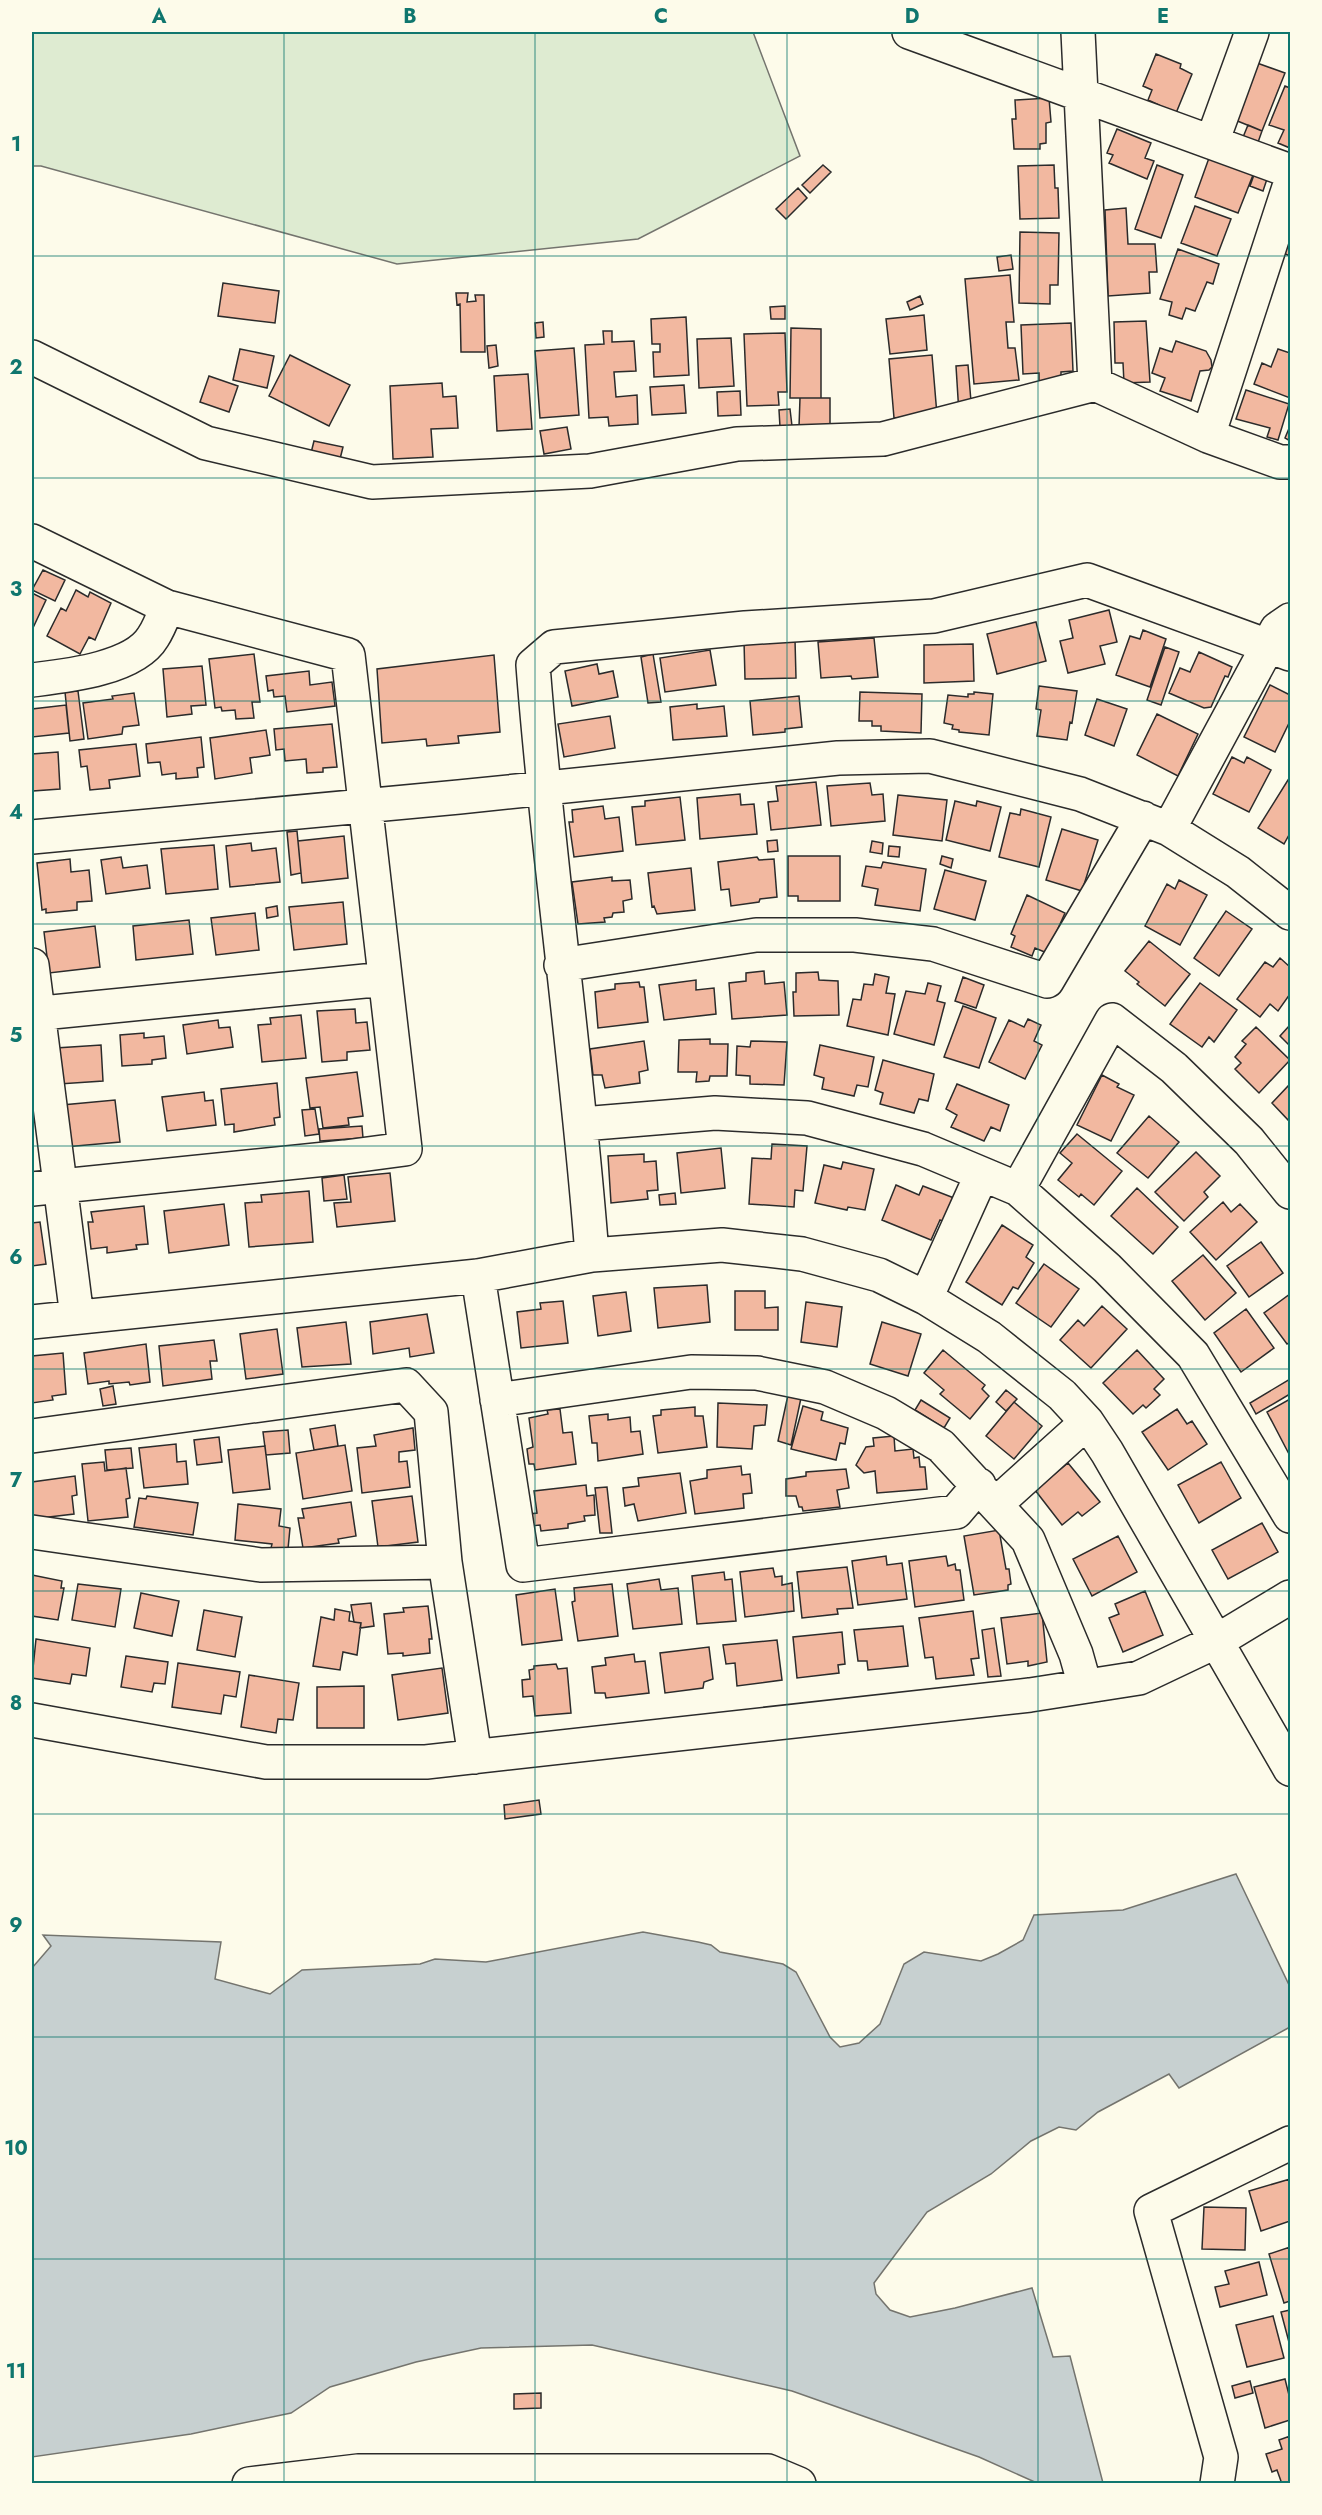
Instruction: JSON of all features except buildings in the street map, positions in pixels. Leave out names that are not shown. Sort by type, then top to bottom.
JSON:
[{"type":"street","points":[[909,32],[1290,171]]},
{"type":"street","points":[[1078,32],[1095,384]]},
{"type":"street","points":[[1212,142],[1252,32]]},
{"type":"street","points":[[1208,436],[1290,184]]},
{"type":"street","points":[[32,357],[206,443],[372,482],[590,471],[737,444],[883,439],[1095,384],[1208,436],[1280,462],[1290,462]]},
{"type":"street","points":[[32,541],[167,607],[348,655],[405,1149],[46,1187]]},
{"type":"street","points":[[592,1254],[582,1124],[561,965],[542,789],[533,665],[554,647],[745,628],[934,616],[1087,580],[1279,650]]},
{"type":"street","points":[[32,680],[75,675],[131,657],[153,639],[167,607]]},
{"type":"street","points":[[561,965],[756,934],[855,934],[933,944],[1047,981],[1279,650],[1276,629],[1290,620]]},
{"type":"street","points":[[32,837],[542,789],[838,758],[930,756],[1080,794],[1156,824],[1238,872],[1290,913]]},
{"type":"street","points":[[32,965],[46,1187],[77,1317]]},
{"type":"street","points":[[35,1013],[386,979]]},
{"type":"street","points":[[1018,1189],[1112,1020],[1174,1068],[1249,1142],[1290,1192]]},
{"type":"street","points":[[582,1124],[715,1113],[807,1118],[923,1149],[981,1176],[1018,1189],[1107,1268],[1193,1355],[1290,1516]]},
{"type":"street","points":[[926,1298],[981,1176]]},
{"type":"street","points":[[32,1322],[478,1276],[592,1254],[722,1245],[802,1254],[879,1275],[926,1298],[989,1337],[1062,1395],[1088,1422],[1290,1769]]},
{"type":"street","points":[[478,1276],[523,1565],[956,1512],[987,1495],[1088,1422]]},
{"type":"street","points":[[497,1400],[691,1372],[757,1373],[825,1387],[886,1413],[941,1446],[1028,1540],[1076,1654],[1085,1686]]},
{"type":"street","points":[[32,1436],[406,1385],[430,1412],[445,1562],[475,1757]]},
{"type":"street","points":[[32,1532],[261,1565],[445,1562]]},
{"type":"street","points":[[32,1720],[266,1762],[426,1762],[1030,1695],[1139,1678],[1217,1641],[1290,1596]]},
{"type":"street","points":[[1217,2484],[1221,2457],[1151,2211],[1290,2143]]},
{"type":"street","points":[[249,2484],[369,2470],[768,2471],[799,2484]]},
{"type":"green space","points":[[32,32],[753,32],[800,156],[638,239],[397,264],[41,166],[32,166]]},
{"type":"shaded area","points":[[1236,1874],[1290,1987],[1290,2027],[1179,2088],[1169,2074],[1098,2112],[1076,2130],[1059,2127],[1031,2141],[991,2174],[927,2212],[874,2283],[876,2294],[890,2310],[910,2317],[1032,2288],[1053,2357],[1070,2356],[1103,2483],[1037,2483],[979,2457],[792,2391],[592,2345],[481,2348],[416,2362],[330,2387],[291,2413],[191,2434],[32,2457],[32,1968],[51,1946],[43,1935],[221,1942],[215,1979],[270,1994],[302,1970],[420,1964],[435,1959],[486,1962],[643,1932],[698,1942],[711,1945],[720,1952],[783,1964],[796,1972],[830,2037],[840,2047],[859,2043],[880,2024],[904,1964],[924,1952],[981,1961],[1023,1940],[1034,1915],[1123,1910]]}]
